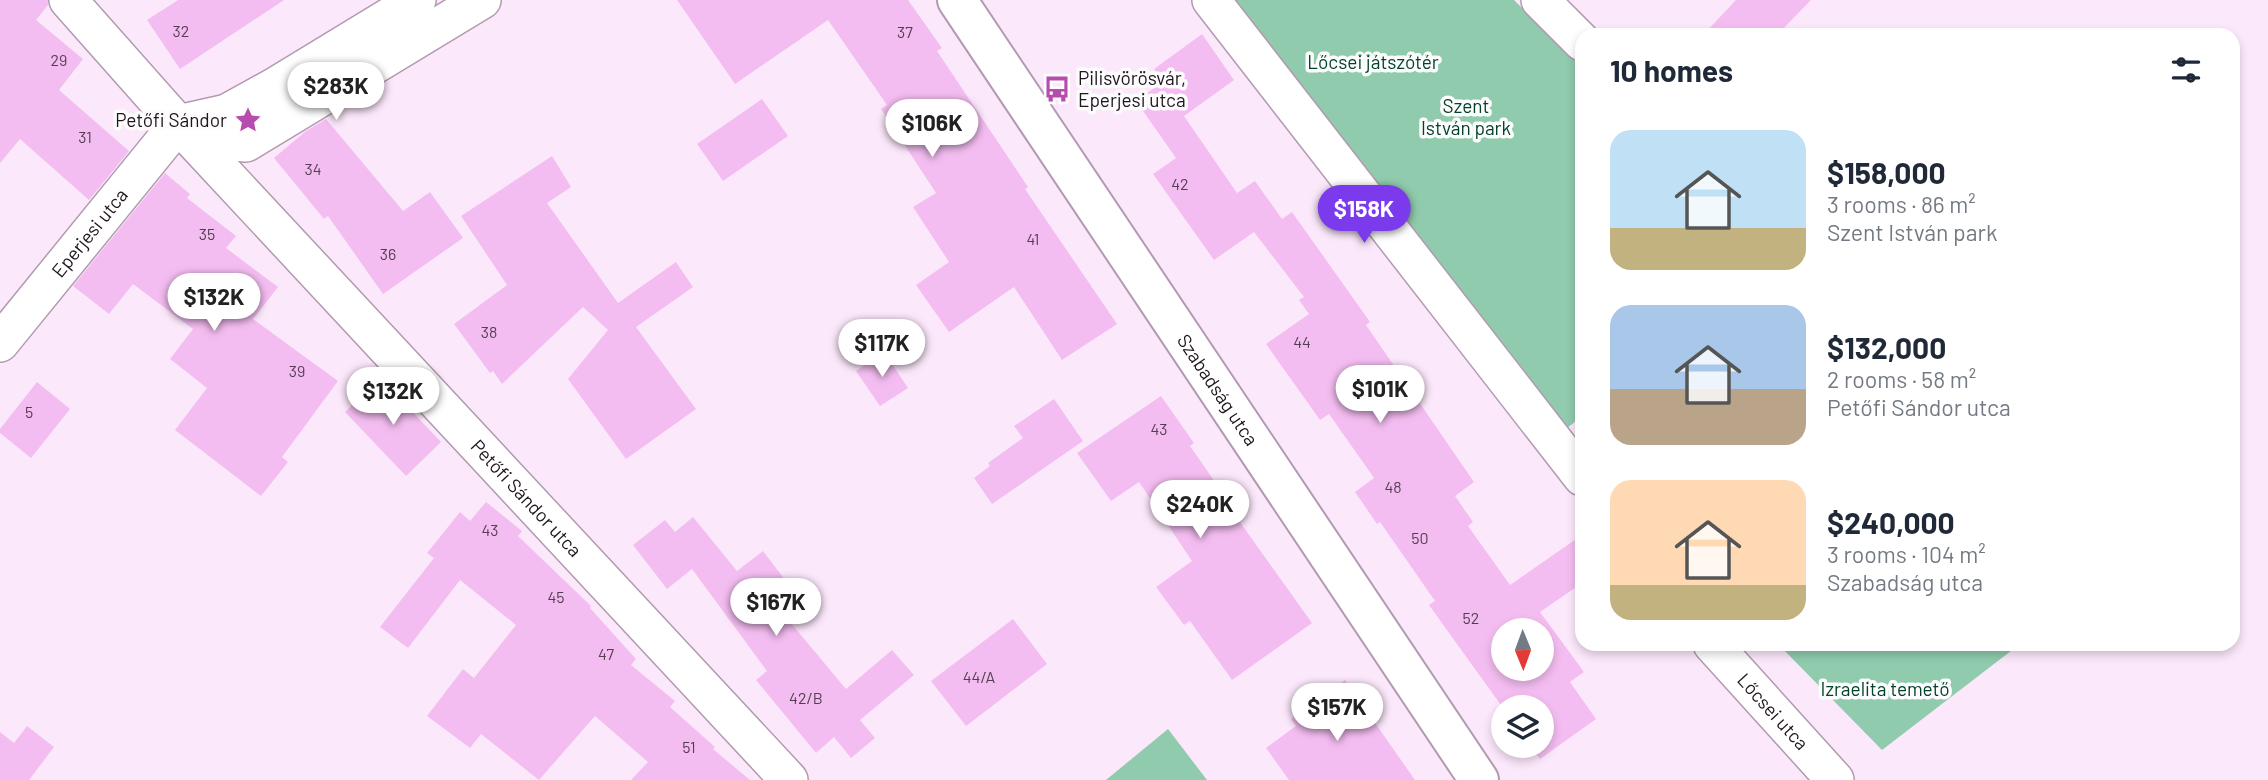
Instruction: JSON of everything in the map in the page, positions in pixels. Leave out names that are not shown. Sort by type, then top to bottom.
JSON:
[{"type":"street","name":"Petőfi Sándor utca","points":[[68,0],[178,124],[789,780]]},
{"type":"street","points":[[178,124],[227,113],[417,0]]},
{"type":"street","points":[[178,124],[213,140],[246,143],[482,0]]},
{"type":"street","name":"Szabadság utca","points":[[957,0],[1479,780]]},
{"type":"street","points":[[1211,0],[1573,465]]},
{"type":"street","points":[[1540,0],[1575,35]]},
{"type":"street","name":"Eperjesi utca","points":[[0,343],[178,124]]},
{"type":"street","name":"Lőcsei utca","points":[[1718,651],[1835,780]]},
{"type":"green space","name":"Szent István park","points":[[1228,0],[1514,0],[1575,61],[1575,422],[1566,429]]},
{"type":"green space","name":"Izraelita temető","points":[[1785,651],[2011,651],[1882,750]]},
{"type":"green space","points":[[1168,729],[1207,780],[1106,780]]},
{"type":"building","points":[[0,0],[48,0],[48,5],[36,20],[83,59],[59,90],[129,151],[89,200],[20,139],[0,163]]},
{"type":"building","points":[[178,0],[284,0],[180,69],[147,20]]},
{"type":"building","points":[[677,0],[908,0],[942,48],[937,51],[1028,187],[1025,189],[1117,324],[1062,360],[1014,287],[949,332],[916,285],[949,262],[913,207],[936,193],[881,109],[887,105],[828,20],[735,84]]},
{"type":"building","points":[[1736,0],[1811,0],[1784,28],[1710,28]]},
{"type":"building","points":[[1202,34],[1234,80],[1184,116],[1237,193],[1255,181],[1282,219],[1292,212],[1370,322],[1366,325],[1474,482],[1455,496],[1473,522],[1468,526],[1510,585],[1575,540],[1575,588],[1540,612],[1544,618],[1491,618],[1491,681],[1554,681],[1554,631],[1584,672],[1570,682],[1596,719],[1554,749],[1554,695],[1494,695],[1429,605],[1435,601],[1380,522],[1377,524],[1355,492],[1374,478],[1329,414],[1320,420],[1266,344],[1309,314],[1299,300],[1304,297],[1254,232],[1214,260],[1153,174],[1176,158],[1136,101],[1164,81],[1154,69]]},
{"type":"building","points":[[762,99],[788,136],[723,181],[697,144]]},
{"type":"building","points":[[326,119],[403,211],[430,192],[463,238],[383,294],[328,216],[324,219],[274,158],[306,131]]},
{"type":"building","points":[[552,156],[571,187],[547,203],[618,303],[676,262],[693,287],[636,327],[696,409],[626,459],[568,379],[608,330],[583,307],[502,384],[493,371],[490,373],[454,324],[507,285],[461,216]]},
{"type":"building","points":[[165,173],[190,194],[187,198],[236,236],[226,248],[278,287],[253,319],[338,381],[282,457],[288,462],[261,496],[175,430],[207,388],[170,359],[193,329],[133,284],[109,314],[73,286]]},
{"type":"building","points":[[884,352],[908,388],[880,406],[856,371]]},
{"type":"building","points":[[380,378],[441,442],[406,476],[345,412]]},
{"type":"building","points":[[37,382],[70,409],[31,458],[0,433],[0,429]]},
{"type":"building","points":[[1161,396],[1194,443],[1190,446],[1224,495],[1222,497],[1312,623],[1232,680],[1190,621],[1184,625],[1156,587],[1192,561],[1139,482],[1111,501],[1077,453]]},
{"type":"building","points":[[1054,399],[1083,441],[992,504],[974,478],[990,466],[988,463],[1023,438],[1014,426]]},
{"type":"building","points":[[486,502],[522,531],[518,536],[591,606],[636,659],[631,665],[675,701],[670,707],[750,780],[631,780],[648,762],[595,716],[539,780],[481,734],[470,748],[427,716],[463,669],[474,678],[516,625],[460,580],[408,648],[380,627],[434,558],[427,553],[460,512],[470,521]]},
{"type":"building","points":[[693,517],[737,571],[763,551],[798,597],[780,610],[846,689],[892,650],[914,675],[860,720],[875,738],[851,758],[834,737],[816,753],[756,680],[767,671],[692,569],[667,589],[633,545],[665,520],[675,532]]},
{"type":"building","points":[[1013,619],[1047,664],[966,726],[931,681]]},
{"type":"building","points":[[1345,680],[1415,780],[1289,780],[1266,748],[1296,726],[1291,719]]},
{"type":"building","points":[[27,726],[54,747],[29,780],[0,780],[0,732],[14,743]]},
{"type":"place","name":"Pilisvörösvár, Eperjesi utca","points":[[1057,89]]},
{"type":"place","name":"Petőfi Sándor","points":[[248,120]]},
{"type":"park label","name":"Lőcsei játszótér","points":[[1373,62]]}]
